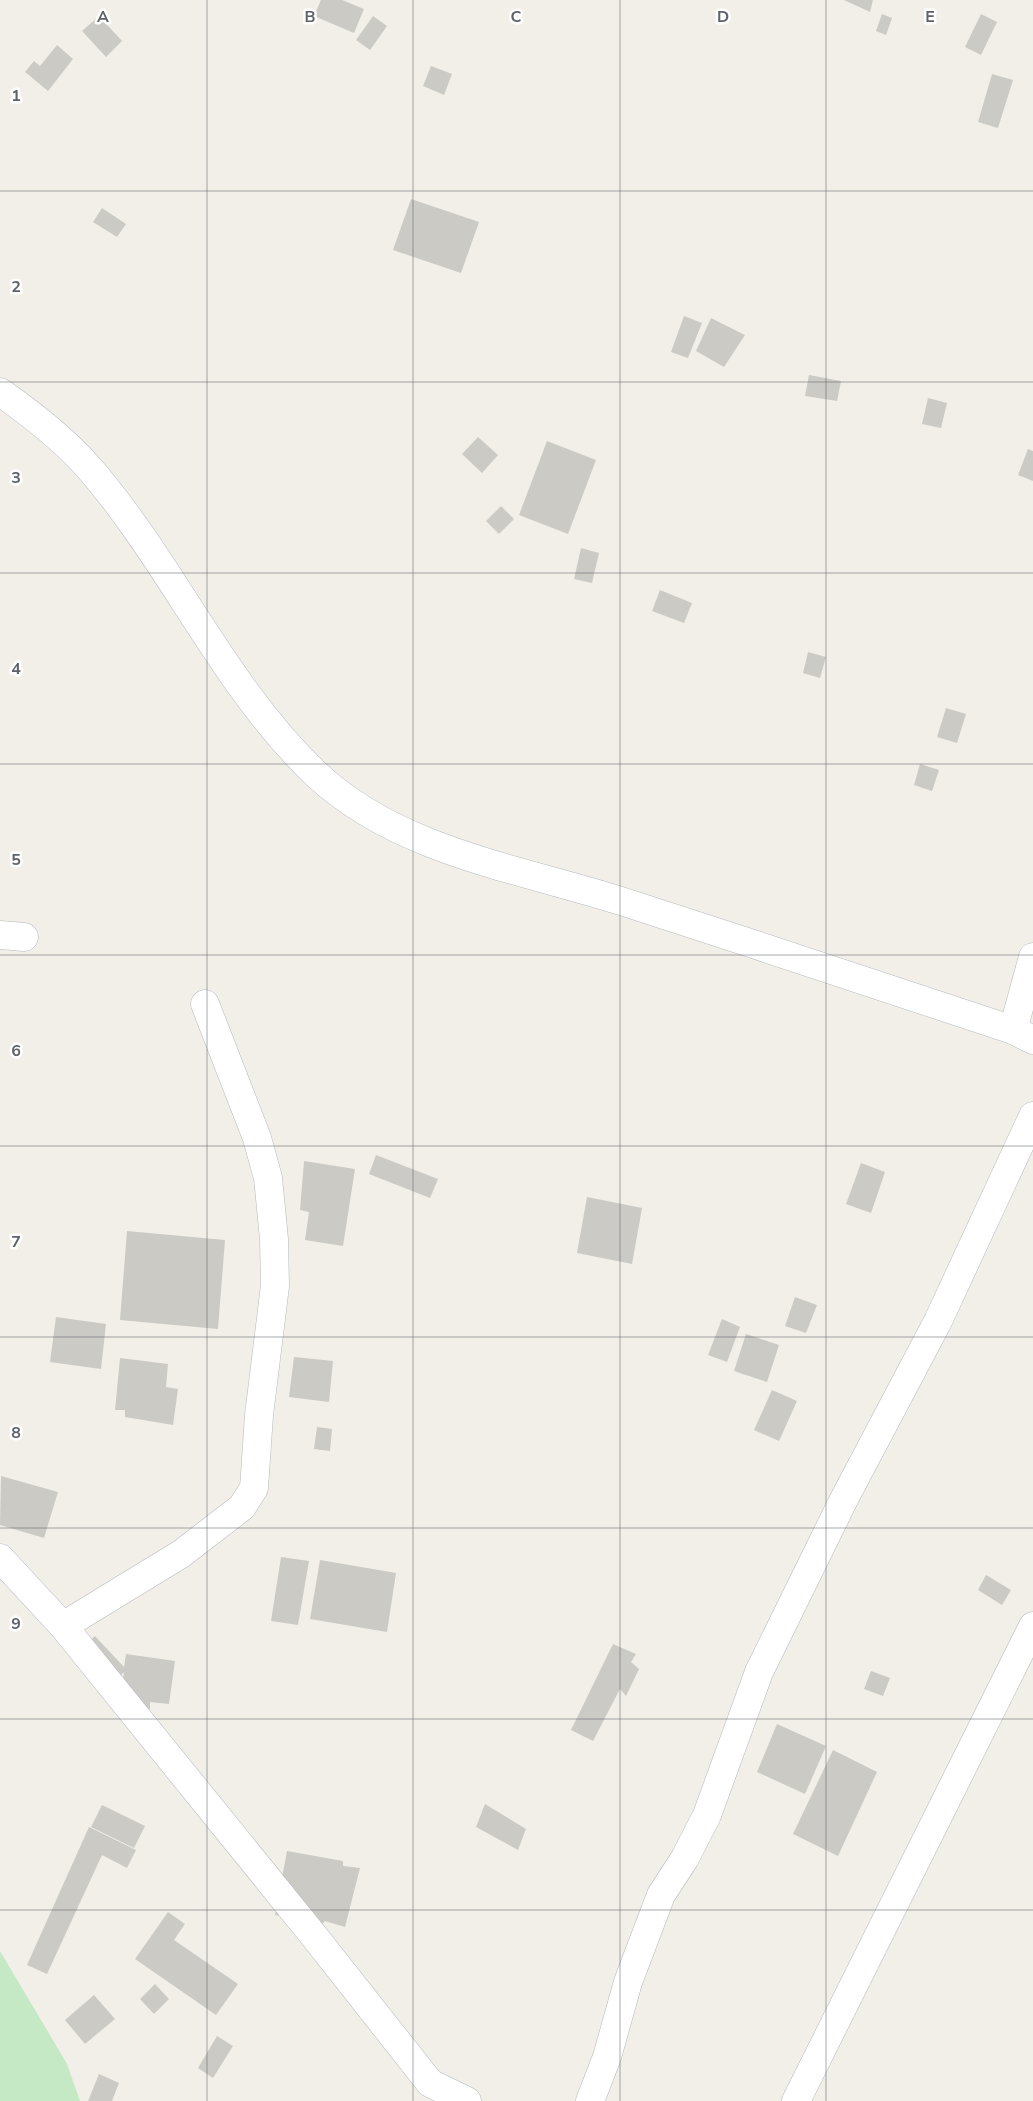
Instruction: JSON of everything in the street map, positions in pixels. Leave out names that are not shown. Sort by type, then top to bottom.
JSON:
[{"type":"street","points":[[0,392],[45,426],[89,468],[121,506],[254,702],[291,750],[346,799],[369,814],[412,836],[456,852],[605,896],[1023,1035],[1033,957]]},
{"type":"street","points":[[63,1626],[182,1554],[242,1507],[254,1488],[259,1414],[275,1286],[274,1239],[268,1178],[257,1138],[205,1004]]},
{"type":"street","points":[[590,2101],[608,2057],[628,1982],[661,1895],[685,1858],[707,1815],[759,1672],[843,1501],[938,1321],[1033,1116]]},
{"type":"street","points":[[0,1558],[63,1626],[314,1936],[430,2083],[467,2101]]},
{"type":"street","points":[[796,2101],[1033,1626]]},
{"type":"green space","points":[[0,1951],[67,2064],[80,2101],[0,2101]]},
{"type":"building","points":[[321,0],[342,0],[364,9],[354,33],[314,16]]},
{"type":"building","points":[[844,0],[873,0],[870,12]]},
{"type":"building","points":[[882,14],[892,18],[886,35],[876,31]]},
{"type":"building","points":[[981,14],[997,22],[981,55],[965,47]]},
{"type":"building","points":[[99,16],[122,41],[106,57],[82,31]]},
{"type":"building","points":[[373,16],[387,26],[370,50],[356,40]]},
{"type":"building","points":[[57,45],[73,59],[48,91],[25,72],[34,61],[40,66]]},
{"type":"building","points":[[431,66],[452,74],[444,95],[423,86]]},
{"type":"building","points":[[992,74],[1013,80],[998,128],[978,122]]},
{"type":"building","points":[[411,199],[479,222],[461,273],[393,250]]},
{"type":"building","points":[[102,208],[126,224],[117,237],[93,222]]},
{"type":"building","points":[[684,316],[702,323],[688,358],[671,352]]},
{"type":"building","points":[[711,318],[745,335],[724,367],[696,351]]},
{"type":"building","points":[[809,375],[841,381],[837,401],[805,396]]},
{"type":"building","points":[[928,398],[947,403],[941,428],[922,424]]},
{"type":"building","points":[[478,437],[498,455],[482,473],[462,454]]},
{"type":"building","points":[[547,441],[596,460],[568,534],[519,515]]},
{"type":"building","points":[[1028,449],[1033,451],[1033,481],[1018,475]]},
{"type":"building","points":[[501,506],[514,519],[499,534],[486,521]]},
{"type":"building","points":[[581,548],[599,553],[592,583],[574,579]]},
{"type":"building","points":[[660,590],[692,603],[684,623],[652,611]]},
{"type":"building","points":[[808,652],[826,657],[820,678],[803,673]]},
{"type":"building","points":[[946,708],[966,714],[957,743],[937,737]]},
{"type":"building","points":[[920,764],[939,770],[932,791],[914,785]]},
{"type":"building","points":[[376,1155],[438,1179],[430,1198],[369,1174]]},
{"type":"building","points":[[304,1161],[355,1169],[343,1246],[305,1240],[309,1212],[300,1210]]},
{"type":"building","points":[[861,1163],[885,1172],[871,1213],[846,1204]]},
{"type":"building","points":[[587,1197],[642,1208],[632,1264],[577,1253]]},
{"type":"building","points":[[127,1231],[225,1240],[218,1329],[120,1320]]},
{"type":"building","points":[[795,1297],[817,1305],[806,1333],[785,1326]]},
{"type":"building","points":[[56,1317],[106,1324],[101,1369],[50,1362]]},
{"type":"building","points":[[722,1319],[740,1327],[727,1362],[708,1355]]},
{"type":"building","points":[[746,1334],[779,1345],[767,1382],[734,1371]]},
{"type":"building","points":[[294,1357],[333,1361],[329,1402],[289,1397]]},
{"type":"building","points":[[120,1358],[168,1364],[166,1387],[178,1389],[173,1425],[125,1417],[125,1410],[115,1410]]},
{"type":"building","points":[[772,1390],[797,1401],[779,1441],[754,1430]]},
{"type":"building","points":[[317,1427],[332,1429],[330,1451],[314,1449]]},
{"type":"building","points":[[1,1476],[58,1492],[44,1538],[0,1525]]},
{"type":"building","points":[[281,1557],[309,1561],[298,1625],[271,1621]]},
{"type":"building","points":[[320,1560],[396,1573],[387,1632],[310,1619]]},
{"type":"building","points":[[986,1575],[1011,1590],[1002,1605],[978,1590]]},
{"type":"building","points":[[95,1636],[124,1667],[126,1654],[175,1661],[169,1704],[150,1702],[150,1709],[120,1704],[124,1672],[109,1687],[76,1654]]},
{"type":"building","points":[[613,1644],[636,1654],[631,1662],[639,1669],[626,1696],[620,1689],[593,1741],[571,1730]]},
{"type":"building","points":[[871,1671],[890,1678],[883,1696],[864,1689]]},
{"type":"building","points":[[777,1724],[826,1746],[805,1794],[757,1772]]},
{"type":"building","points":[[833,1750],[877,1772],[838,1856],[793,1834]]},
{"type":"building","points":[[485,1804],[526,1829],[518,1850],[476,1827]]},
{"type":"building","points":[[102,1805],[145,1826],[134,1848],[91,1827]]},
{"type":"building","points":[[89,1827],[136,1850],[127,1868],[102,1855],[47,1974],[27,1965]]},
{"type":"building","points":[[287,1851],[343,1861],[343,1866],[360,1868],[345,1927],[325,1921],[322,1924],[275,1915]]},
{"type":"building","points":[[168,1912],[185,1924],[174,1940],[238,1984],[216,2015],[135,1959]]},
{"type":"building","points":[[155,1984],[169,1999],[154,2014],[140,1999]]},
{"type":"building","points":[[94,1995],[115,2019],[85,2044],[65,2020]]},
{"type":"building","points":[[217,2036],[233,2046],[213,2078],[198,2068]]},
{"type":"building","points":[[99,2074],[119,2083],[112,2101],[88,2101]]}]
